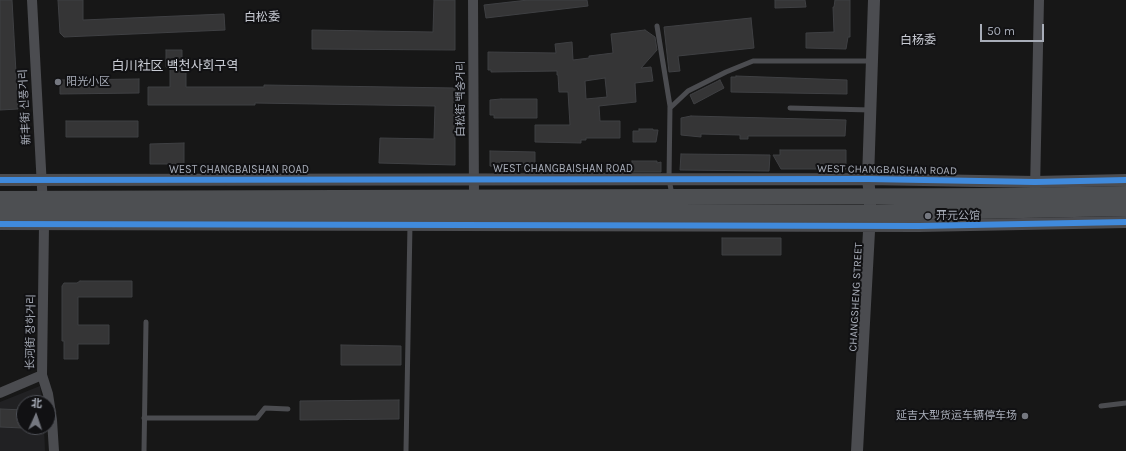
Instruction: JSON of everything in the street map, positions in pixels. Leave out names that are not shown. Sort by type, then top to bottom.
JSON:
[{"type":"main road","name":"WEST CHANGBAISHAN ROAD","points":[[0,199],[43,212],[474,198],[870,196],[1035,189],[1126,194]]},
{"type":"main road","name":"WEST CHANGBAISHAN ROAD","points":[[0,212],[410,219],[870,219],[1126,208]]},
{"type":"street","name":"新丰街 신풍거리","points":[[32,0],[43,212]]},
{"type":"street","name":"白松街 백송거리","points":[[473,0],[474,198]]},
{"type":"street","name":"CHANGSHENG STREET","points":[[857,451],[870,219],[868,179],[874,0]]},
{"type":"street","points":[[1035,189],[1039,0]]},
{"type":"street","name":"WEST CHANGBAISHAN ROAD","points":[[0,180],[868,179],[1035,189],[1126,180]]},
{"type":"street","name":"WEST CHANGBAISHAN ROAD","points":[[0,224],[43,212]]},
{"type":"street","name":"长河街 장하거리","points":[[43,212],[42,375],[48,394],[52,420],[54,451]]},
{"type":"street","name":"WEST CHANGBAISHAN ROAD","points":[[870,219],[1126,222]]},
{"type":"street","points":[[0,393],[42,375]]},
{"type":"lane","points":[[657,26],[670,108],[670,179],[672,198]]},
{"type":"lane","points":[[670,108],[688,91],[726,72],[754,61],[873,61]]},
{"type":"lane","points":[[790,108],[871,110]]},
{"type":"lane","points":[[406,451],[410,219]]},
{"type":"lane","points":[[144,451],[146,322]]},
{"type":"lane","points":[[1101,406],[1126,403]]},
{"type":"lane","points":[[144,418],[257,418],[265,408],[288,409]]},
{"type":"shaded area","points":[[40,386],[41,395],[18,395]]},
{"type":"shaded area","points":[[16,396],[16,435],[44,435],[45,451],[0,451],[0,402]]},
{"type":"building","points":[[0,0],[12,0],[18,109],[0,110]]},
{"type":"building","points":[[58,0],[83,0],[83,20],[224,14],[225,30],[64,37],[60,33]]},
{"type":"building","points":[[434,0],[455,0],[455,50],[312,49],[312,30],[433,32]]},
{"type":"building","points":[[528,0],[587,0],[588,6],[486,18],[484,5]]},
{"type":"building","points":[[775,0],[805,0],[806,7],[775,8]]},
{"type":"building","points":[[835,0],[850,0],[850,37],[848,37],[846,49],[806,48],[806,33],[834,32],[833,7]]},
{"type":"building","points":[[751,18],[754,48],[678,56],[680,71],[669,72],[664,27]]},
{"type":"building","points":[[645,30],[655,37],[657,50],[641,68],[651,67],[653,81],[635,83],[636,102],[599,106],[600,121],[620,121],[620,138],[586,138],[586,140],[581,140],[581,143],[535,142],[535,125],[570,125],[568,92],[559,92],[557,71],[491,72],[491,70],[488,70],[488,52],[556,53],[555,44],[572,42],[573,60],[589,58],[589,56],[613,53],[611,34]],"holes":[[[605,78],[607,97],[586,99],[585,81]]]},
{"type":"building","points":[[166,50],[182,50],[182,59],[186,59],[186,87],[264,87],[264,85],[455,88],[455,165],[379,163],[380,138],[434,139],[435,106],[255,103],[255,105],[148,105],[148,87],[170,87],[170,67],[166,67]]},
{"type":"building","points":[[731,77],[847,80],[847,94],[731,92]]},
{"type":"building","points":[[139,79],[139,93],[60,94],[60,80]]},
{"type":"building","points":[[720,80],[724,88],[694,104],[690,95]]},
{"type":"building","points":[[537,99],[537,118],[494,118],[494,115],[490,115],[490,100]]},
{"type":"building","points":[[691,116],[846,120],[845,136],[748,136],[748,139],[740,139],[740,135],[701,134],[701,137],[681,135],[681,118]]},
{"type":"building","points":[[66,121],[138,121],[138,137],[66,137]]},
{"type":"building","points":[[639,129],[658,130],[656,142],[633,142],[633,131],[639,131]]},
{"type":"building","points":[[184,143],[184,164],[150,164],[150,144]]},
{"type":"building","points":[[780,150],[846,150],[846,169],[781,169],[773,155],[780,155]]},
{"type":"building","points":[[490,151],[535,152],[535,166],[490,166]]},
{"type":"building","points":[[681,154],[770,155],[769,171],[680,170]]},
{"type":"building","points":[[632,161],[661,162],[661,172],[632,172]]},
{"type":"building","points":[[722,238],[781,238],[781,255],[722,255]]},
{"type":"building","points":[[80,281],[132,281],[132,297],[78,297],[78,325],[109,325],[109,344],[78,344],[78,359],[64,359],[64,341],[62,341],[62,286],[64,283],[77,283]]},
{"type":"building","points":[[341,345],[401,346],[401,365],[341,365]]},
{"type":"building","points":[[399,400],[399,419],[300,420],[300,401]]},
{"type":"building","points":[[0,409],[16,410],[16,428],[0,427]]},
{"type":"cycle path","points":[[0,180],[868,179],[1035,182],[1126,180]]},
{"type":"cycle path","points":[[0,224],[919,226],[1126,222]]},
{"type":"place","name":"阳光小区","points":[[58,82]]},
{"type":"place","name":"开元公馆","points":[[928,216]]},
{"type":"place","name":"延吉大型货运车辆停车场","points":[[1025,416]]},
{"type":"district","name":"白松委","points":[[262,18]]},
{"type":"district","name":"白杨委","points":[[918,41]]},
{"type":"district","name":"白川社区 백천사회구역","points":[[175,66]]}]
